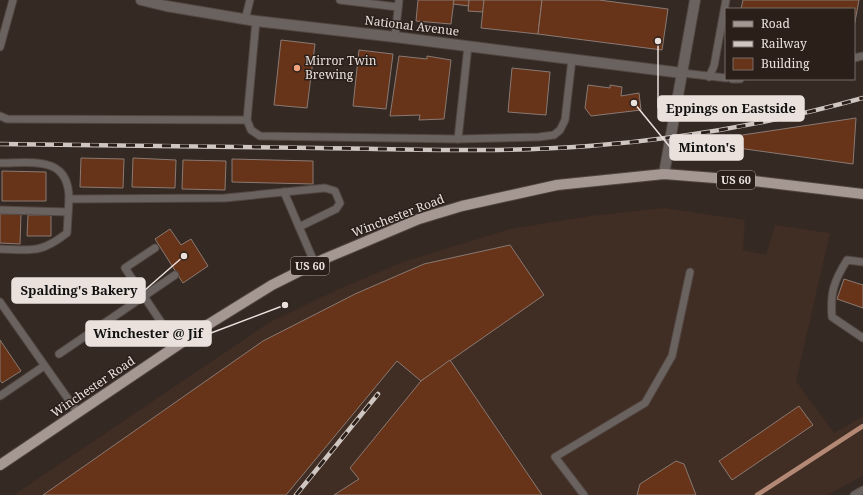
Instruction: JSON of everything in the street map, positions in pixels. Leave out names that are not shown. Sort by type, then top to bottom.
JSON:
[{"type":"main road","name":"Winchester Road","points":[[0,465],[177,346],[272,285],[315,264],[412,222],[462,206],[557,185],[664,174],[754,181],[863,194]]},
{"type":"street","name":"National Avenue","points":[[141,0],[256,22],[395,37],[682,73]]},
{"type":"street","points":[[664,174],[695,0]]},
{"type":"lane","points":[[0,47],[13,0]]},
{"type":"lane","points":[[245,20],[250,0]]},
{"type":"lane","points":[[340,0],[399,4],[395,37]]},
{"type":"lane","points":[[709,77],[714,66],[726,0]]},
{"type":"lane","points":[[256,22],[247,120],[251,130],[260,136],[458,139],[539,137],[554,135],[560,130],[565,120],[572,59]]},
{"type":"lane","points":[[458,139],[468,46]]},
{"type":"lane","points":[[682,73],[725,78]]},
{"type":"lane","points":[[0,116],[7,119],[247,120]]},
{"type":"lane","points":[[0,163],[47,164],[62,172],[69,186],[67,233],[53,244],[40,250],[0,249]]},
{"type":"lane","points":[[69,199],[225,198],[325,188],[335,191],[340,203],[336,209],[298,227]]},
{"type":"lane","points":[[284,192],[315,264]]},
{"type":"lane","points":[[0,210],[68,212]]},
{"type":"lane","points":[[155,248],[125,268],[177,346]]},
{"type":"lane","points":[[863,262],[846,260],[835,280],[830,299],[832,317],[863,338]]},
{"type":"lane","points":[[584,495],[555,457],[645,403],[672,356],[690,272]]},
{"type":"lane","points":[[59,354],[175,275]]},
{"type":"lane","points":[[0,302],[78,413]]},
{"type":"lane","points":[[1,394],[44,366]]},
{"type":"lane","points":[[854,495],[863,490]]},
{"type":"shaded area","points":[[664,208],[745,220],[743,250],[766,255],[775,225],[830,233],[796,381],[834,433],[863,416],[863,476],[827,495],[14,495],[270,322],[339,289],[403,262],[510,229],[590,216]]},
{"type":"building","points":[[418,0],[454,0],[451,24],[416,21]]},
{"type":"building","points":[[454,0],[469,0],[469,6],[453,4]]},
{"type":"building","points":[[469,0],[484,0],[483,12],[468,11]]},
{"type":"building","points":[[484,0],[542,0],[538,34],[481,28]]},
{"type":"building","points":[[542,0],[599,0],[668,9],[662,50],[538,34]]},
{"type":"building","points":[[743,0],[859,0],[855,22],[855,8],[741,8]]},
{"type":"building","points":[[281,40],[315,44],[307,108],[274,105]]},
{"type":"building","points":[[359,50],[393,54],[386,109],[353,106]]},
{"type":"building","points":[[399,56],[427,59],[427,56],[451,60],[444,119],[419,120],[420,115],[390,116]]},
{"type":"building","points":[[512,68],[550,72],[546,115],[508,112]]},
{"type":"building","points":[[588,85],[610,88],[610,85],[622,87],[621,96],[639,93],[641,110],[591,116],[585,108]]},
{"type":"building","points":[[856,118],[853,164],[738,148],[736,136]]},
{"type":"building","points":[[81,158],[124,159],[123,188],[80,187]]},
{"type":"building","points":[[133,158],[176,160],[175,188],[132,187]]},
{"type":"building","points":[[232,159],[313,161],[313,184],[232,182]]},
{"type":"building","points":[[183,160],[226,161],[225,190],[182,189]]},
{"type":"building","points":[[2,171],[46,172],[46,201],[2,201]]},
{"type":"building","points":[[0,214],[21,214],[20,244],[0,243]]},
{"type":"building","points":[[28,215],[51,215],[51,236],[27,236]]},
{"type":"building","points":[[170,229],[181,245],[191,239],[208,266],[183,283],[155,239]]},
{"type":"building","points":[[510,245],[544,295],[421,381],[397,361],[286,495],[43,495],[263,341],[355,294],[424,264]]},
{"type":"building","points":[[844,279],[863,285],[863,308],[837,299]]},
{"type":"building","points":[[0,340],[21,371],[2,383],[0,380]]},
{"type":"building","points":[[450,360],[542,495],[334,495],[359,479],[350,468],[421,381]]},
{"type":"building","points":[[799,406],[813,425],[732,480],[719,461]]},
{"type":"building","points":[[676,461],[684,464],[696,495],[637,495],[640,484]]},
{"type":"waterway","points":[[757,495],[863,426]]},
{"type":"railway","points":[[0,144],[454,150],[555,148],[624,143],[727,129],[795,115],[863,98]]},
{"type":"railway","points":[[296,495],[378,394]]},
{"type":"place","name":"Eppings on Eastside","points":[[658,41]]},
{"type":"place","name":"Mirror Twin Brewing","points":[[297,68]]},
{"type":"place","name":"Minton's","points":[[634,103]]},
{"type":"place","name":"Spalding's Bakery","points":[[184,256]]},
{"type":"place","name":"Winchester @ Jif","points":[[285,305]]}]
